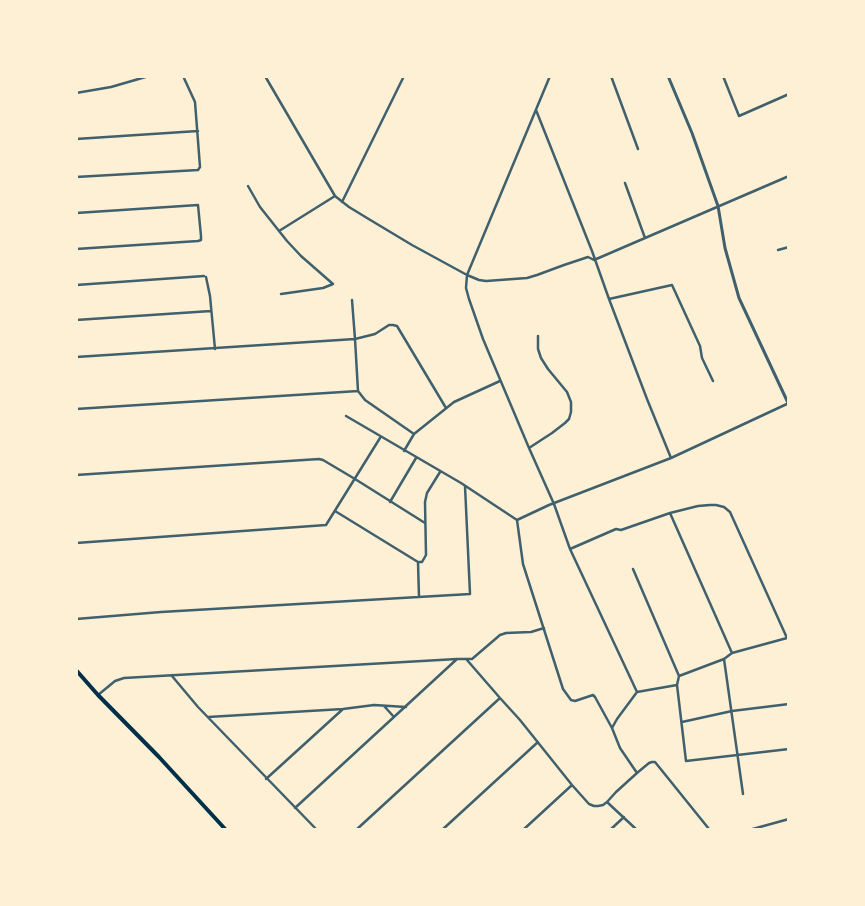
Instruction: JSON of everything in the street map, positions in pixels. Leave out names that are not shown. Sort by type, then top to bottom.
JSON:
[{"type":"main road","points":[[76,670],[226,830]]},
{"type":"street","points":[[76,94],[111,87],[149,76]]},
{"type":"street","points":[[76,178],[198,170],[200,167],[198,131],[194,98],[183,76]]},
{"type":"street","points":[[265,76],[335,196],[405,241],[479,280],[527,278],[588,257],[594,260],[789,176]]},
{"type":"street","points":[[342,202],[404,76]]},
{"type":"street","points":[[550,76],[467,275],[466,288],[468,299],[500,382],[554,504],[570,549],[637,692]]},
{"type":"street","points":[[611,76],[638,149]]},
{"type":"street","points":[[517,520],[549,505],[671,458],[789,404],[739,298],[725,248],[718,206],[692,133],[668,76]]},
{"type":"street","points":[[723,76],[739,116],[789,94]]},
{"type":"street","points":[[536,110],[671,458]]},
{"type":"street","points":[[76,140],[198,131]]},
{"type":"street","points":[[625,183],[645,238]]},
{"type":"street","points":[[248,186],[260,207],[300,256],[333,284],[324,288],[281,294]]},
{"type":"street","points":[[279,231],[335,196]]},
{"type":"street","points":[[76,213],[198,205],[201,236],[198,241],[76,249]]},
{"type":"street","points":[[778,250],[789,247]]},
{"type":"street","points":[[76,285],[205,277],[210,296],[215,349]]},
{"type":"street","points":[[609,299],[672,285],[700,346],[702,358],[713,381]]},
{"type":"street","points":[[352,300],[358,391],[365,400],[414,434]]},
{"type":"street","points":[[76,320],[211,311]]},
{"type":"street","points":[[76,357],[355,339],[375,334],[389,325],[397,326],[446,408]]},
{"type":"street","points":[[529,448],[565,423],[571,412],[571,402],[567,392],[541,358],[538,349],[538,336]]},
{"type":"street","points":[[404,451],[414,434],[454,402],[500,382]]},
{"type":"street","points":[[76,409],[358,391]]},
{"type":"street","points":[[346,416],[465,486],[517,520],[523,564],[563,688],[572,700],[575,701],[595,696],[620,748],[637,773]]},
{"type":"street","points":[[76,543],[326,525],[380,437]]},
{"type":"street","points":[[390,502],[416,458]]},
{"type":"street","points":[[76,475],[320,459],[425,523]]},
{"type":"street","points":[[418,562],[422,562],[426,555],[425,502],[427,493],[440,472]]},
{"type":"street","points":[[76,619],[161,612],[470,594],[465,486]]},
{"type":"street","points":[[570,549],[616,529],[621,530],[670,513],[710,505],[724,507],[730,512],[788,638],[732,654],[724,660],[679,676]]},
{"type":"street","points":[[335,511],[418,562]]},
{"type":"street","points":[[670,513],[732,654]]},
{"type":"street","points":[[418,562],[419,597]]},
{"type":"street","points":[[633,569],[679,676],[677,685],[686,761],[789,750]]},
{"type":"street","points":[[98,695],[115,681],[124,678],[472,659],[500,635],[531,632],[544,628]]},
{"type":"street","points":[[296,808],[457,659]]},
{"type":"street","points":[[466,659],[520,720],[589,804],[594,806],[603,805],[649,763],[655,762],[709,829]]},
{"type":"street","points":[[724,660],[743,794]]},
{"type":"street","points":[[172,675],[208,717],[317,830]]},
{"type":"street","points":[[612,728],[637,692],[677,685]]},
{"type":"street","points":[[356,830],[500,698]]},
{"type":"street","points":[[682,722],[732,711],[789,704]]},
{"type":"street","points":[[208,717],[374,705],[406,707]]},
{"type":"street","points":[[383,705],[395,717]]},
{"type":"street","points":[[266,779],[343,708]]},
{"type":"street","points":[[442,830],[538,742]]},
{"type":"street","points":[[523,830],[572,785]]},
{"type":"street","points":[[607,802],[637,830]]},
{"type":"street","points":[[610,830],[624,817]]},
{"type":"street","points":[[748,830],[789,819]]}]
